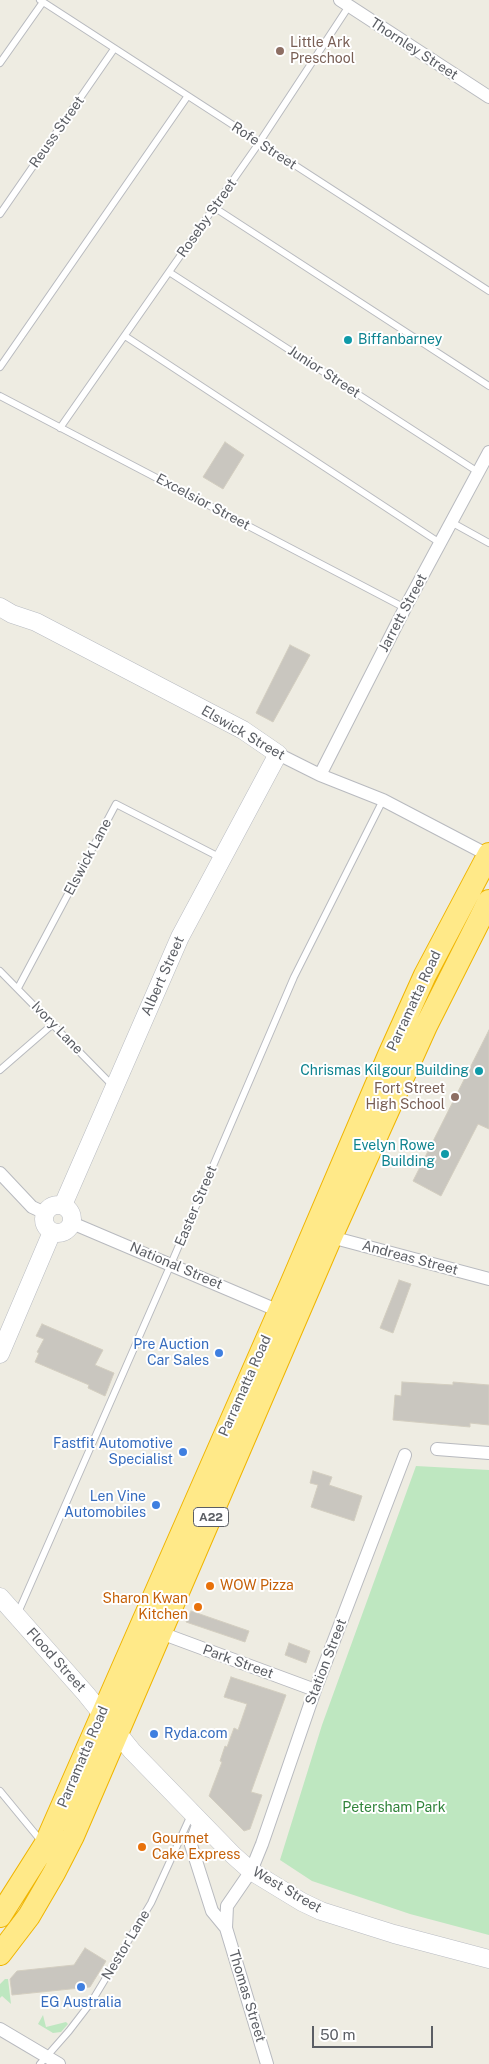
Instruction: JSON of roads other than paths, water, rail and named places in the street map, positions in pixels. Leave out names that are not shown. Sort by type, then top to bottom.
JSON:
[{"type":"highway","name":"Parramatta Road","points":[[0,1954],[29,1916],[73,1836],[109,1723],[279,1310],[425,975],[489,855]]},
{"type":"highway","name":"Parramatta Road","points":[[0,1916],[45,1845],[109,1723],[161,1633],[331,1237],[426,1026],[489,901]]},
{"type":"street","name":"Thornley Street","points":[[344,3],[489,97]]},
{"type":"street","name":"Jarrett Street","points":[[320,775],[405,608],[489,452]]},
{"type":"street","name":"Elswick Street","points":[[1,611],[36,622],[244,730],[278,754],[320,775],[383,800],[489,855]]},
{"type":"street","name":"Albert Street","points":[[63,1205],[180,937],[278,754]]},
{"type":"street","points":[[0,1173],[32,1207],[45,1213]]},
{"type":"street","points":[[52,1205],[63,1205],[70,1210],[72,1223],[62,1233],[52,1232],[45,1224],[45,1213],[52,1205]]},
{"type":"street","name":"National Street","points":[[72,1223],[279,1310]]},
{"type":"street","points":[[0,1354],[52,1232]]},
{"type":"street","name":"Andreas Street","points":[[331,1237],[489,1279]]},
{"type":"street","points":[[437,1449],[489,1453]]},
{"type":"street","name":"Station Street","points":[[251,1871],[315,1690],[405,1455]]},
{"type":"street","name":"Flood Street","points":[[0,1597],[109,1723]]},
{"type":"street","name":"Park Street","points":[[161,1633],[315,1690]]},
{"type":"street","name":"West Street","points":[[109,1723],[132,1751],[195,1818],[251,1871],[302,1902],[321,1911],[394,1934],[489,1959]]},
{"type":"street","name":"Thomas Street","points":[[195,1818],[191,1845],[212,1911],[226,1928]]},
{"type":"street","name":"Thomas Street","points":[[251,1871],[226,1906],[226,1928],[267,2064]]},
{"type":"street","points":[[0,2029],[43,2060],[59,2064]]},
{"type":"lane","name":"Rofe Street","points":[[41,1],[489,291]]},
{"type":"lane","points":[[0,63],[41,1]]},
{"type":"lane","name":"Roseby Street","points":[[60,428],[260,143],[344,3]]},
{"type":"lane","name":"Reuss Street","points":[[0,214],[114,49]]},
{"type":"lane","points":[[0,367],[187,97]]},
{"type":"lane","points":[[214,208],[489,386]]},
{"type":"lane","name":"Junior Street","points":[[169,272],[478,472]]},
{"type":"lane","points":[[125,336],[440,543]]},
{"type":"lane","name":"Excelsior Street","points":[[0,396],[405,608]]},
{"type":"lane","points":[[451,522],[489,543]]},
{"type":"lane","name":"Easter Street","points":[[17,1616],[294,977],[383,800]]},
{"type":"lane","name":"Elswick Lane","points":[[18,988],[116,804],[222,859]]},
{"type":"lane","name":"Ivory Lane","points":[[0,971],[114,1087]]},
{"type":"lane","points":[[0,1070],[53,1024]]},
{"type":"lane","points":[[0,1791],[45,1845]]},
{"type":"lane","name":"Nestor Lane","points":[[43,2060],[92,2001],[151,1904],[195,1818]]},
{"type":"place","name":"Little Ark Preschool","points":[[280,51]]},
{"type":"place","name":"Biffanbarney","points":[[348,340]]},
{"type":"place","name":"Chrismas Kilgour Building","points":[[479,1071]]},
{"type":"place","name":"Fort Street High School","points":[[455,1097]]},
{"type":"place","name":"Evelyn Rowe Building","points":[[445,1154]]},
{"type":"place","name":"Pre Auction Car Sales","points":[[219,1353]]},
{"type":"place","name":"Fastfit Automotive Specialist","points":[[183,1452]]},
{"type":"place","name":"Len Vine Automobiles","points":[[156,1505]]},
{"type":"place","name":"WOW Pizza","points":[[210,1586]]},
{"type":"place","name":"Sharon Kwan Kitchen","points":[[198,1607]]},
{"type":"place","name":"Ryda.com","points":[[154,1734]]},
{"type":"place","name":"Gourmet Cake Express","points":[[142,1847]]},
{"type":"place","name":"EG Australia","points":[[81,1987]]},
{"type":"park label","name":"Petersham Park","points":[[394,1808]]}]
